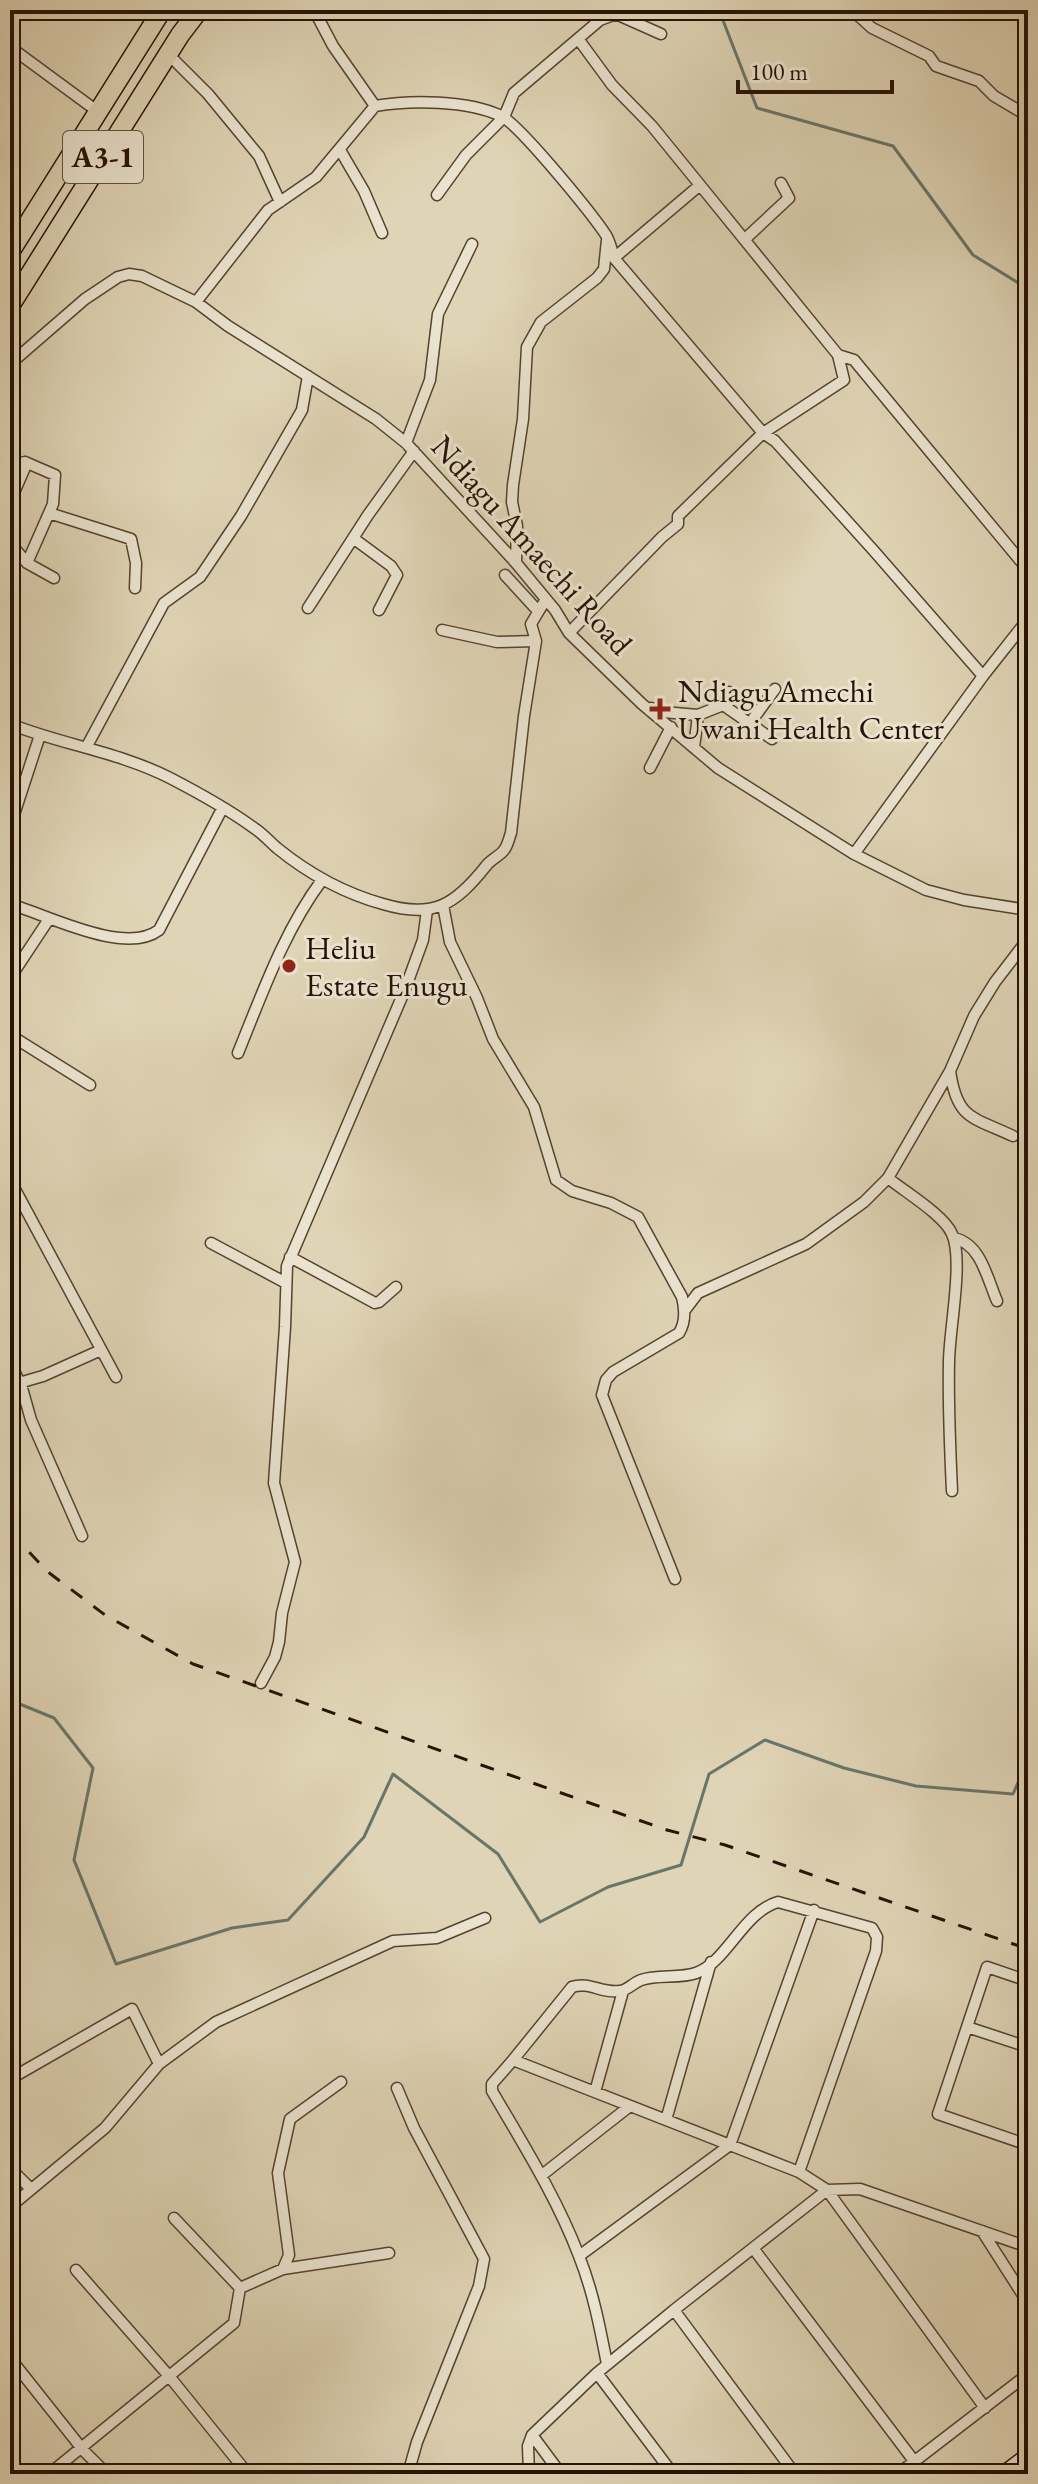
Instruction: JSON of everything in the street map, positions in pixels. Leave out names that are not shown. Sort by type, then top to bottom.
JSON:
[{"type":"highway","name":"A3-1","points":[[10,306],[180,35],[199,10]]},
{"type":"highway","name":"A3-1","points":[[10,252],[159,15]]},
{"type":"highway","points":[[159,15],[180,35]]},
{"type":"street","points":[[314,10],[333,46],[375,106]]},
{"type":"street","points":[[852,10],[872,28],[929,56],[936,66],[979,81],[994,96],[1028,116]]},
{"type":"street","points":[[437,195],[466,155],[504,117],[514,93],[600,20],[616,14],[661,34]]},
{"type":"street","points":[[569,633],[662,537],[675,528],[684,508],[715,482],[763,433],[844,380],[838,355],[652,126],[612,85],[579,40]]},
{"type":"street","points":[[10,47],[97,111]]},
{"type":"street","points":[[168,54],[208,94],[259,156],[280,202]]},
{"type":"street","points":[[196,302],[268,210],[316,177],[375,106],[396,102],[452,104],[504,117],[567,186],[608,237],[614,258],[763,433],[775,441],[865,540],[983,676]]},
{"type":"street","points":[[340,150],[364,191],[382,233]]},
{"type":"street","points":[[745,239],[789,198],[781,183]]},
{"type":"street","points":[[614,258],[700,185]]},
{"type":"street","points":[[516,563],[517,526],[512,502],[523,419],[527,347],[541,322],[604,269],[608,237]]},
{"type":"street","points":[[308,608],[410,447],[430,380],[438,314],[472,244]]},
{"type":"street","name":"Ndiagu Amaechi Road","points":[[10,364],[85,299],[118,277],[129,274],[142,276],[196,302],[228,326],[376,419],[410,447],[516,563],[569,633],[642,704],[718,768],[854,854],[926,890],[964,900],[1028,910]]},
{"type":"street","points":[[838,355],[854,360],[1028,570]]},
{"type":"street","points":[[87,746],[164,603],[200,577],[241,516],[302,410],[308,376]]},
{"type":"street","points":[[10,502],[25,462]]},
{"type":"street","points":[[10,465],[25,462],[55,475],[53,504],[27,563]]},
{"type":"street","points":[[49,513],[131,539],[136,563],[135,588]]},
{"type":"street","points":[[353,538],[391,566],[397,575],[379,610]]},
{"type":"street","points":[[10,543],[27,563],[54,578]]},
{"type":"street","points":[[505,575],[538,611]]},
{"type":"street","points":[[10,724],[87,746],[167,776],[255,828],[278,849],[322,880],[350,895],[402,910],[427,910],[455,899],[473,884],[489,862],[504,850],[511,833],[536,641],[531,624],[546,599]]},
{"type":"street","points":[[854,854],[1028,619]]},
{"type":"street","points":[[442,630],[497,642],[536,641]]},
{"type":"street","points":[[750,723],[775,689]]},
{"type":"street","points":[[642,704],[663,712],[698,715],[723,705],[729,692]]},
{"type":"street","points":[[723,705],[772,739]]},
{"type":"street","points":[[694,748],[698,715]]},
{"type":"street","points":[[650,768],[671,727]]},
{"type":"street","points":[[10,827],[40,735]]},
{"type":"street","points":[[10,904],[49,919],[124,939],[151,936],[159,930],[222,809]]},
{"type":"street","points":[[238,1053],[276,961],[306,902],[322,880]]},
{"type":"street","points":[[443,905],[450,942],[493,1039],[534,1107],[556,1180],[572,1191],[611,1203],[638,1217],[679,1289],[685,1310]]},
{"type":"street","points":[[261,1683],[279,1642],[282,1613],[295,1562],[274,1483],[287,1266],[404,992],[423,940],[427,910]]},
{"type":"street","points":[[10,978],[49,919]]},
{"type":"street","points":[[675,1579],[602,1395],[606,1380],[613,1372],[679,1333],[685,1310],[698,1293],[806,1244],[864,1202],[888,1178],[950,1071],[974,1016],[1028,939]]},
{"type":"street","points":[[10,1035],[90,1085]]},
{"type":"street","points":[[950,1071],[962,1110],[1013,1136]]},
{"type":"street","points":[[888,1178],[940,1219],[954,1238],[957,1260],[949,1359],[952,1491]]},
{"type":"street","points":[[10,1180],[116,1377]]},
{"type":"street","points":[[954,1238],[964,1241],[976,1253],[997,1301]]},
{"type":"street","points":[[211,1243],[286,1283]]},
{"type":"street","points":[[290,1257],[375,1303],[396,1287]]},
{"type":"street","points":[[679,1289],[698,1293]]},
{"type":"street","points":[[19,1383],[43,1376],[101,1350]]},
{"type":"street","points":[[10,1362],[31,1420],[82,1536]]},
{"type":"street","points":[[607,2364],[597,2314],[579,2256],[542,2175],[492,2091],[492,2084],[572,1987],[581,1984],[610,1992],[623,1991],[640,1980],[696,1973],[711,1962],[765,1906],[778,1902],[872,1928],[877,1937],[876,1951],[799,2172]]},
{"type":"street","points":[[579,2256],[730,2145],[814,1910]]},
{"type":"street","points":[[10,2207],[105,2128],[159,2064],[216,2022],[393,1941],[437,1938],[485,1918]]},
{"type":"street","points":[[666,2120],[711,1962]]},
{"type":"street","points":[[1028,1981],[987,1967],[938,2114],[1028,2145]]},
{"type":"street","points":[[595,2092],[623,1991]]},
{"type":"street","points":[[10,2079],[132,2009],[159,2064]]},
{"type":"street","points":[[967,2027],[1028,2047]]},
{"type":"street","points":[[513,2060],[799,2172],[827,2190],[985,2408]]},
{"type":"street","points":[[283,2269],[289,2255],[278,2173],[290,2119],[341,2082]]},
{"type":"street","points":[[397,2088],[414,2128],[484,2259],[479,2286],[417,2442],[408,2474]]},
{"type":"street","points":[[542,2175],[630,2106]]},
{"type":"street","points":[[10,2168],[30,2188]]},
{"type":"street","points":[[529,2474],[527,2458],[532,2435],[597,2373],[827,2190],[860,2189],[1028,2247]]},
{"type":"street","points":[[174,2218],[240,2288]]},
{"type":"street","points":[[982,2231],[1028,2303]]},
{"type":"street","points":[[753,2248],[914,2461]]},
{"type":"street","points":[[240,2288],[283,2269],[389,2253]]},
{"type":"street","points":[[76,2270],[169,2376],[248,2474]]},
{"type":"street","points":[[49,2474],[234,2323],[240,2288]]},
{"type":"street","points":[[674,2310],[795,2474]]},
{"type":"street","points":[[10,2358],[80,2447],[107,2474]]},
{"type":"street","points":[[597,2373],[673,2474]]},
{"type":"street","points":[[898,2474],[1028,2374]]},
{"type":"street","points":[[532,2435],[561,2474]]},
{"type":"street","points":[[1003,2474],[1028,2455]]},
{"type":"street","points":[[1022,2474],[1028,2470]]},
{"type":"waterway","points":[[719,10],[757,108],[893,146],[973,255],[1028,289]]},
{"type":"waterway","points":[[10,1700],[54,1718],[93,1768],[74,1860],[116,1964],[232,1928],[288,1920],[364,1837],[393,1774],[498,1854],[540,1922],[608,1887],[681,1865],[709,1774],[765,1740],[844,1768],[916,1786],[1013,1794],[1028,1760]]},
{"type":"railway","points":[[10,1532],[48,1572],[105,1615],[193,1664],[667,1830],[725,1845],[1028,1949]]},
{"type":"place","name":"Ndiagu Amechi Uwani Health Center","points":[[660,709]]},
{"type":"place","name":"Heliu Estate Enugu","points":[[289,966]]}]
